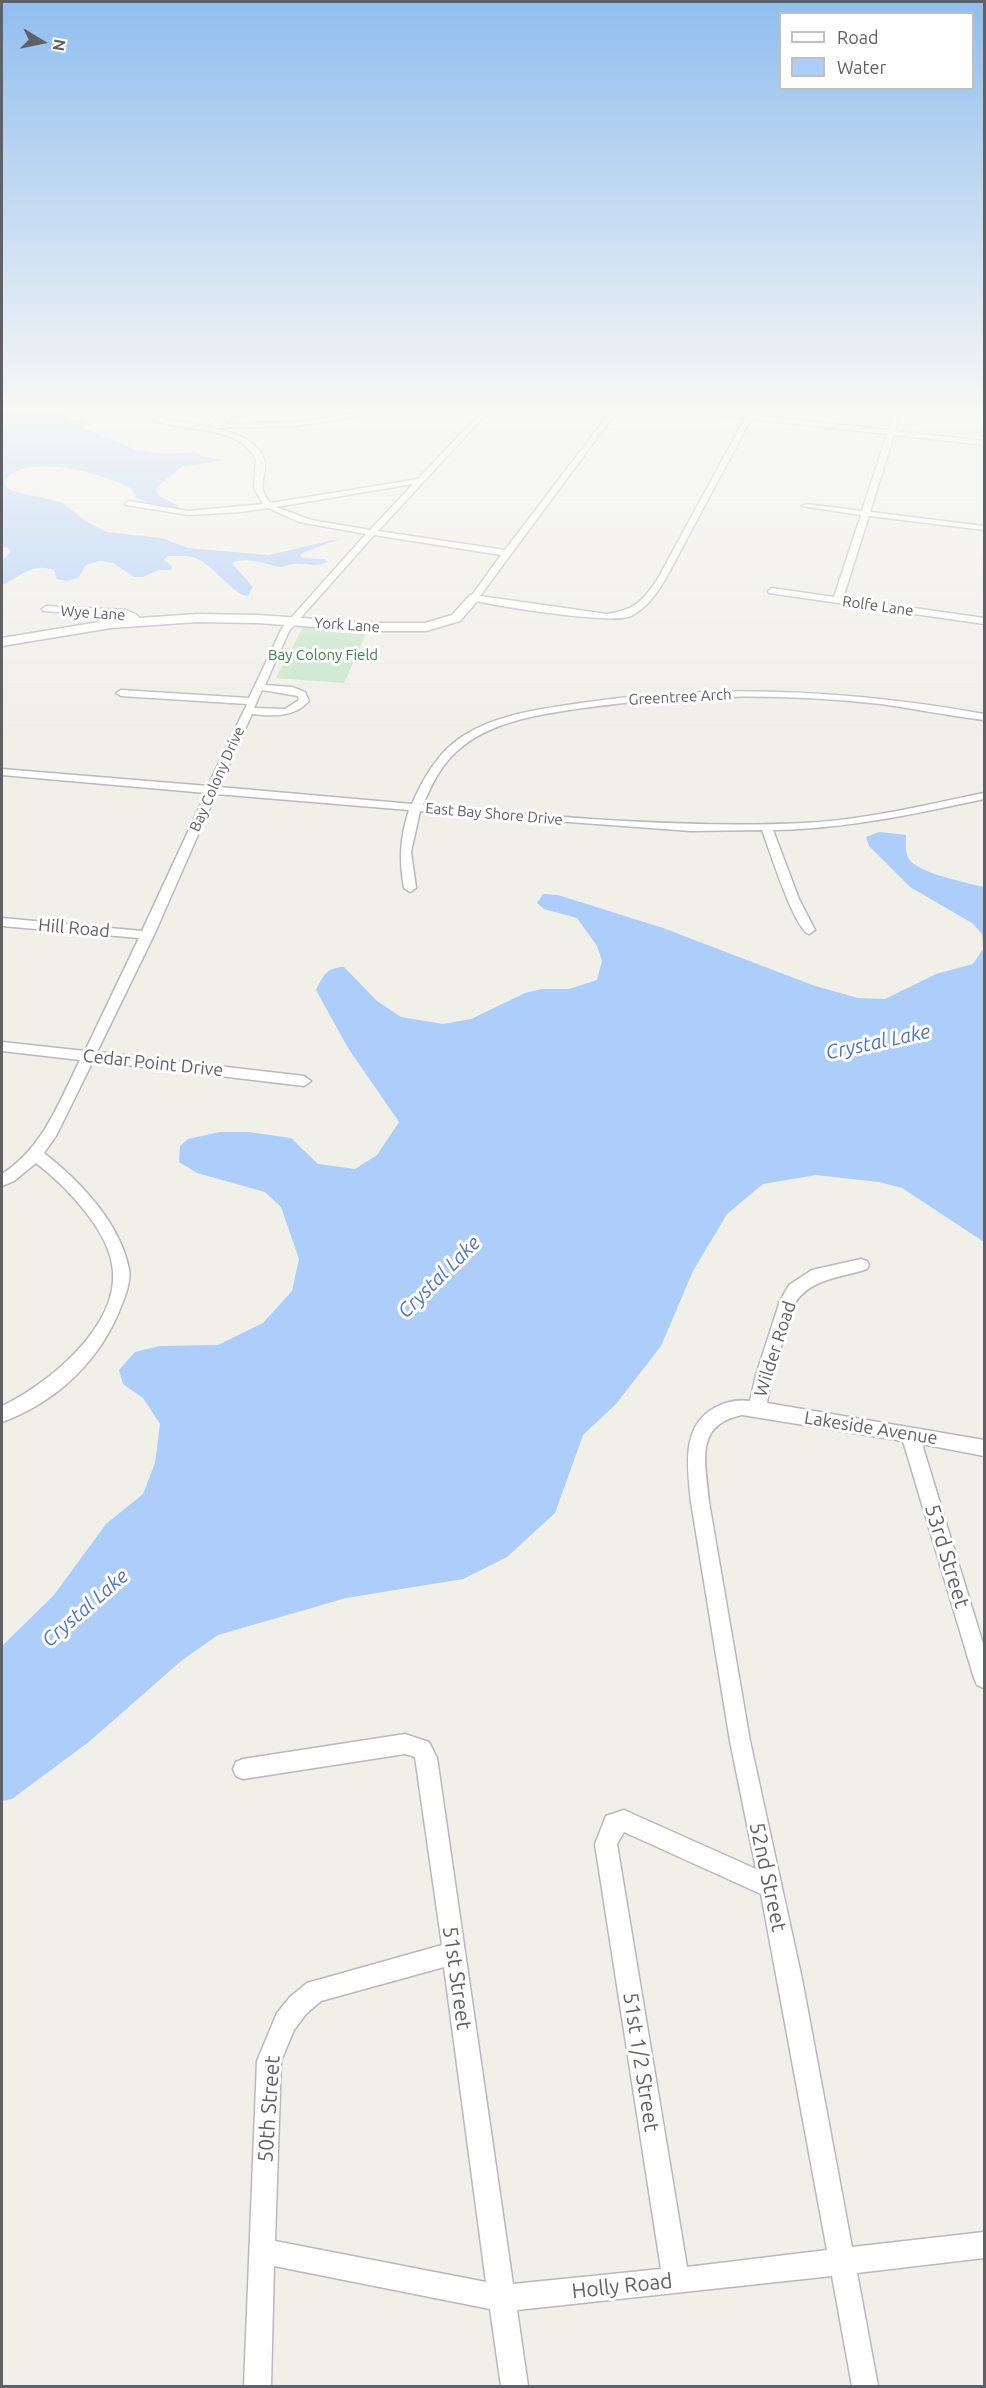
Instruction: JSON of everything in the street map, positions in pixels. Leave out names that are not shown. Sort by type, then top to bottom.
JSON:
[{"type":"street","points":[[311,522],[506,553]]},
{"type":"street","name":"Bay Colony Drive","points":[[2,1181],[36,1155],[48,1136],[147,934],[258,687],[291,621],[382,522]]},
{"type":"street","points":[[529,522],[474,598],[615,616],[627,614],[641,606],[664,575],[692,522]]},
{"type":"street","points":[[838,600],[862,522]]},
{"type":"street","points":[[940,522],[984,528]]},
{"type":"street","name":"Rolfe Lane","points":[[772,591],[984,621]]},
{"type":"street","name":"York Lane","points":[[2,642],[137,622],[228,618],[375,627],[426,627],[456,618],[474,598]]},
{"type":"street","name":"Wye Lane","points":[[46,609],[126,614],[134,617],[137,622]]},
{"type":"street","points":[[121,693],[287,711],[298,707],[304,701],[302,694],[292,690],[258,687]]},
{"type":"street","name":"Greentree Arch","points":[[410,888],[405,855],[410,824],[440,761],[460,742],[486,728],[509,720],[577,706],[680,696],[786,695],[889,702],[984,717]]},
{"type":"street","name":"East Bay Shore Drive","points":[[2,772],[628,825],[691,828],[806,826],[894,815],[984,797]]},
{"type":"street","points":[[767,828],[793,899],[809,930]]},
{"type":"street","name":"Hill Road","points":[[2,922],[147,934]]},
{"type":"street","name":"Cedar Point Drive","points":[[2,1046],[304,1081]]},
{"type":"street","points":[[2,1414],[36,1396],[80,1360],[104,1328],[119,1289],[121,1271],[112,1245],[102,1227],[67,1181],[36,1155]]},
{"type":"street","name":"Wilder Road","points":[[757,1409],[764,1375],[784,1311],[795,1290],[818,1275],[861,1265]]},
{"type":"street","name":"52nd Street","points":[[757,1409],[729,1408],[709,1418],[698,1436],[697,1468],[700,1502],[738,1729],[790,1979],[865,2386]]},
{"type":"street","name":"Lakeside Avenue","points":[[757,1409],[984,1448]]},
{"type":"street","name":"53rd Street","points":[[910,1434],[984,1678]]},
{"type":"street","name":"51st Street","points":[[243,1769],[405,1744],[422,1749],[427,1758],[514,2386]]},
{"type":"street","name":"51st 1/2 Street","points":[[676,2281],[606,1844],[614,1824],[624,1821],[769,1886]]},
{"type":"street","name":"50th Street","points":[[257,2386],[269,2061],[275,2039],[285,2018],[298,2002],[325,1986],[454,1953]]},
{"type":"street","name":"Holly Road","points":[[262,2251],[501,2298],[676,2281],[984,2245]]},
{"type":"green space","name":"Bay Colony Field","points":[[303,627],[367,632],[344,683],[276,678]]},
{"type":"water","points":[[2,522],[88,522],[107,532],[162,538],[188,548],[269,555],[342,538],[302,553],[300,556],[325,559],[327,562],[322,564],[292,564],[280,567],[250,560],[232,563],[253,587],[248,596],[237,591],[198,559],[183,556],[168,556],[164,560],[172,566],[171,570],[158,570],[143,577],[134,577],[113,563],[100,561],[86,565],[78,578],[68,581],[57,579],[54,570],[39,568],[2,585],[2,560],[11,552],[8,548],[2,547]]},
{"type":"water","name":"Crystal Lake","points":[[879,832],[906,835],[908,857],[922,869],[984,887],[984,1242],[902,1188],[879,1182],[816,1175],[763,1184],[727,1214],[693,1271],[661,1346],[616,1404],[583,1435],[555,1513],[507,1557],[463,1579],[346,1598],[218,1635],[181,1661],[90,1741],[12,1799],[2,1801],[2,1646],[54,1595],[106,1524],[143,1494],[155,1463],[160,1424],[143,1398],[123,1384],[119,1370],[135,1352],[160,1346],[218,1345],[263,1323],[292,1291],[299,1259],[281,1207],[265,1192],[197,1173],[179,1162],[180,1146],[188,1139],[220,1132],[248,1132],[291,1138],[318,1164],[355,1169],[377,1155],[399,1122],[348,1048],[316,990],[326,973],[338,967],[344,967],[377,1001],[401,1017],[443,1024],[471,1019],[525,993],[542,989],[569,989],[597,980],[602,961],[597,946],[577,918],[544,909],[537,903],[543,894],[558,895],[663,928],[815,986],[858,998],[885,999],[936,974],[973,964],[983,949],[982,934],[972,923],[910,887],[869,846],[866,837]]}]
